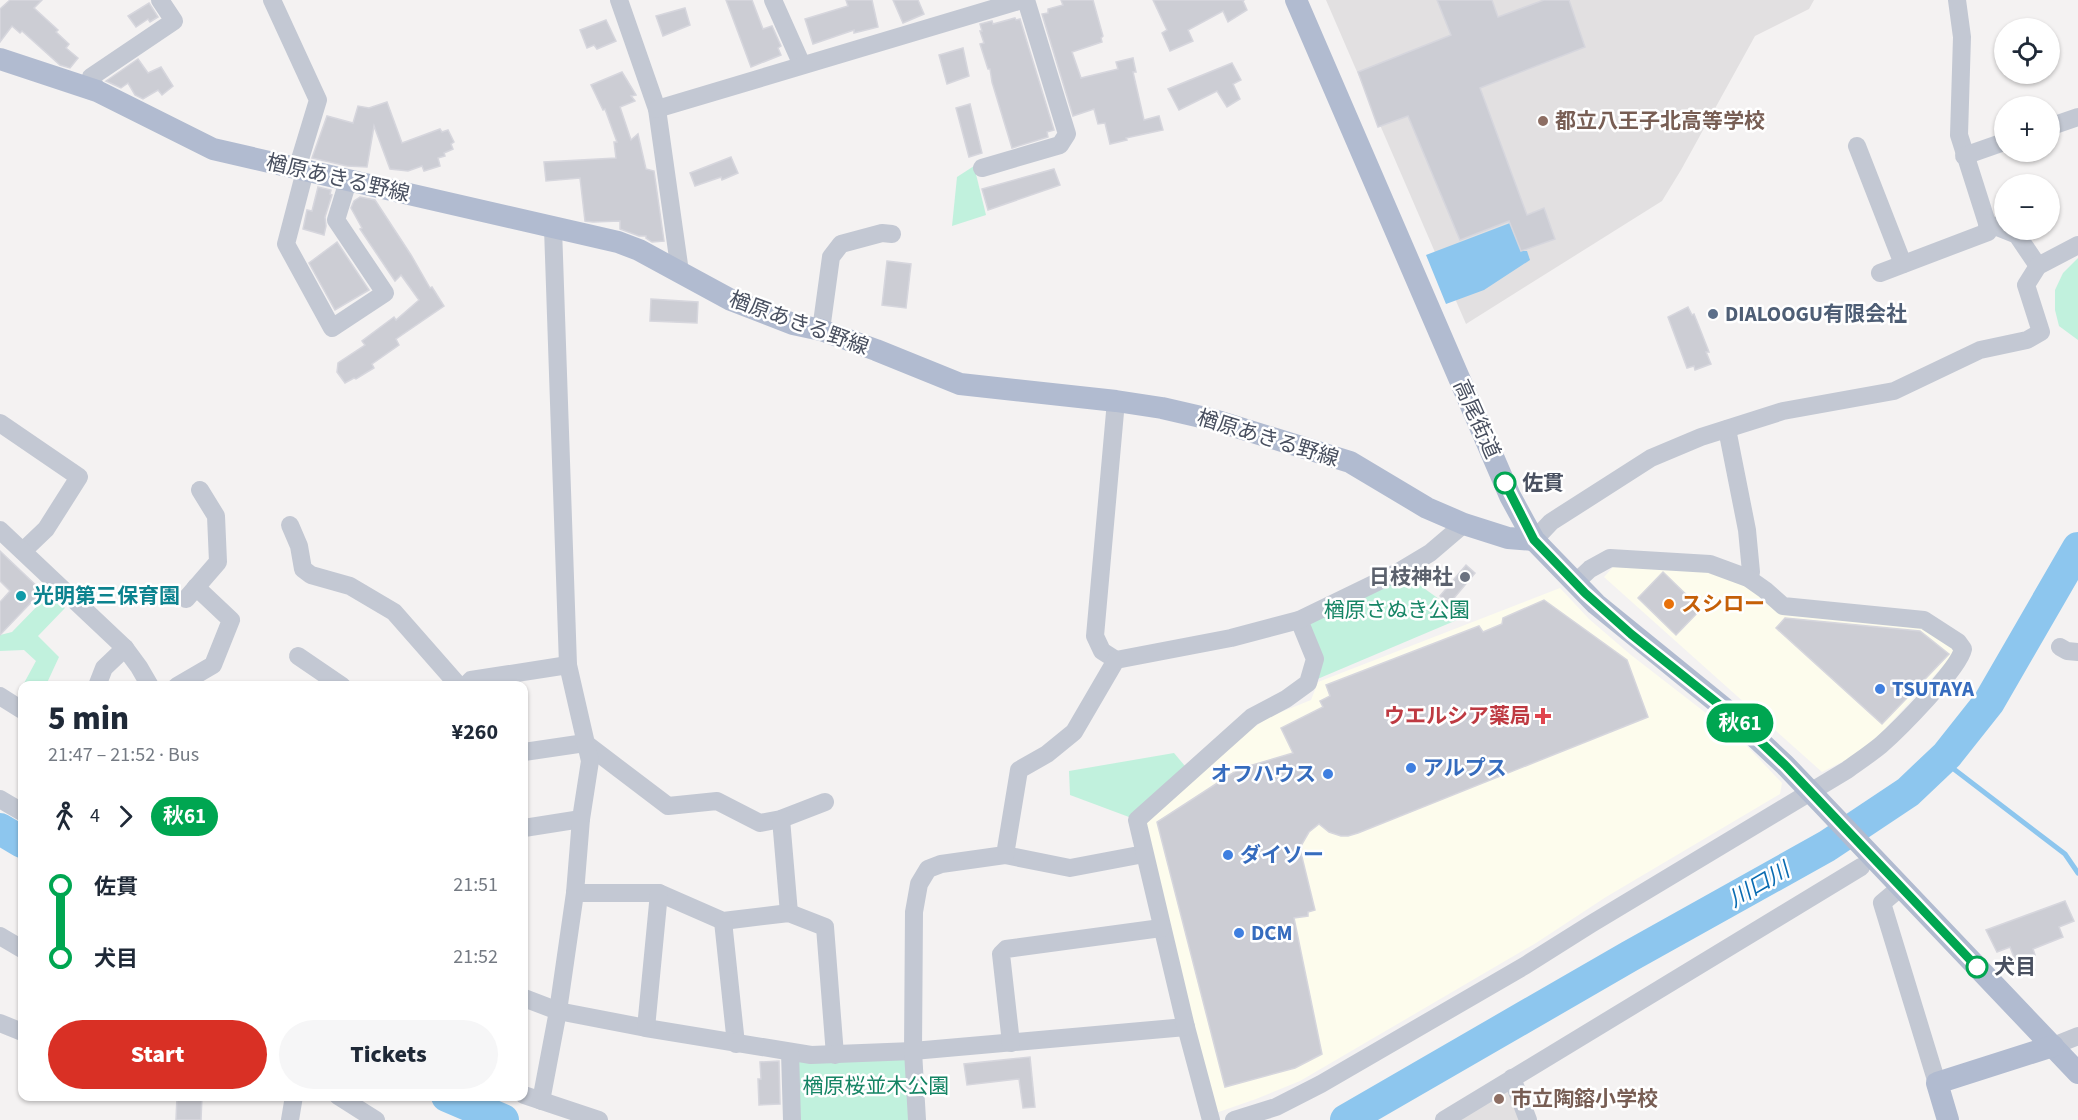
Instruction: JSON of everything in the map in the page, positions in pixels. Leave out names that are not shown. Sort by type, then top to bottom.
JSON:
[{"type":"main road","name":"高尾街道","points":[[1296,0],[1510,496],[1534,540],[1596,604],[1731,714],[1818,799],[1864,859]]},
{"type":"main road","name":"楢原あきる野線","points":[[0,58],[98,91],[213,149],[618,242],[639,250],[731,300],[793,324],[821,330],[960,384],[1116,401],[1162,408],[1214,420],[1350,462],[1427,508],[1464,524],[1508,538],[1534,540]]},
{"type":"main road","points":[[1864,859],[1901,887],[2078,1073]]},
{"type":"main road","points":[[1948,1120],[1937,1083],[2053,1046]]},
{"type":"street","points":[[98,91],[91,77],[174,21],[160,0]]},
{"type":"street","points":[[272,0],[318,100],[286,244],[332,328],[385,293],[336,220],[348,181]]},
{"type":"street","points":[[620,0],[657,109],[680,272]]},
{"type":"street","points":[[773,0],[802,65]]},
{"type":"street","points":[[657,109],[1024,0],[1067,134],[1060,145],[982,168]]},
{"type":"street","points":[[1880,273],[1988,232],[1959,135],[1962,37],[1958,0]]},
{"type":"street","points":[[2060,123],[2078,117]]},
{"type":"street","points":[[1857,146],[1903,264]]},
{"type":"street","points":[[1964,156],[1994,146]]},
{"type":"street","points":[[1987,223],[2017,236],[2038,266]]},
{"type":"street","points":[[553,228],[568,664],[590,761],[581,819],[575,893],[558,1011],[532,1098],[599,1120]]},
{"type":"street","points":[[821,330],[831,257],[841,244],[882,233],[892,234]]},
{"type":"street","points":[[1534,540],[1551,522],[1651,458],[1701,437],[1784,411],[1894,391],[1980,350],[2027,340],[2041,332],[2026,285],[2038,266],[2078,245]]},
{"type":"street","points":[[1116,401],[1095,636],[1102,651],[1116,660],[1231,638],[1299,620],[1400,571],[1430,553],[1464,524]]},
{"type":"street","points":[[0,423],[79,477],[46,529],[23,551]]},
{"type":"street","points":[[1727,429],[1747,530],[1751,572],[1748,578]]},
{"type":"street","points":[[186,681],[213,665],[231,620],[191,593],[218,562],[216,516],[200,490]]},
{"type":"street","points":[[290,525],[299,546],[303,568],[311,575],[350,586],[394,612],[455,681]]},
{"type":"street","points":[[0,530],[124,648],[140,667],[147,681]]},
{"type":"street","points":[[1234,1120],[1276,1107],[1322,1084],[1526,965],[1591,924],[1818,799],[1847,770],[1882,744],[1971,649],[1928,621],[1783,606],[1748,578],[1710,564],[1610,558],[1590,568],[1575,583]]},
{"type":"street","points":[[1211,1120],[1161,928],[1137,820],[1252,717],[1286,699],[1308,683],[1315,659],[1299,620]]},
{"type":"street","points":[[2060,647],[2067,651],[2078,652]]},
{"type":"street","points":[[99,681],[104,668],[124,648]]},
{"type":"street","points":[[298,656],[335,681]]},
{"type":"street","points":[[1005,855],[1019,770],[1047,754],[1074,732],[1116,660]]},
{"type":"street","points":[[470,681],[568,664]]},
{"type":"street","points":[[0,696],[18,707]]},
{"type":"street","points":[[528,751],[585,743],[668,806],[717,801],[760,823],[781,819],[825,802]]},
{"type":"street","points":[[0,799],[18,810]]},
{"type":"street","points":[[528,827],[581,819]]},
{"type":"street","points":[[781,819],[789,913]]},
{"type":"street","points":[[917,1120],[913,1051],[914,912],[919,884],[928,869],[941,864],[1005,855],[1070,868],[1144,854]]},
{"type":"street","points":[[1444,1120],[1864,859]]},
{"type":"street","points":[[1901,887],[1882,903],[1937,1083]]},
{"type":"street","points":[[575,893],[659,893],[723,921],[789,913],[825,927],[836,1055]]},
{"type":"street","points":[[646,1028],[659,893]]},
{"type":"street","points":[[723,921],[736,1044]]},
{"type":"street","points":[[1011,1043],[1001,954],[1006,949],[1161,928]]},
{"type":"street","points":[[0,936],[18,947]]},
{"type":"street","points":[[528,1000],[558,1011],[736,1044],[811,1055],[913,1051],[1186,1027]]},
{"type":"street","points":[[0,1023],[18,1030]]},
{"type":"street","points":[[2053,1046],[2078,1036]]},
{"type":"street","points":[[790,1052],[792,1120]]},
{"type":"street","points":[[1512,1078],[1528,1120]]},
{"type":"street","points":[[290,1120],[293,1101]]},
{"type":"street","points":[[346,1101],[376,1120]]},
{"type":"shaded area","name":"都立八王子北高等学校","points":[[1326,0],[1814,0],[1809,9],[1755,36],[1662,201],[1466,324]]},
{"type":"shaded area","points":[[1613,567],[1699,568],[1742,583],[1781,607],[1925,625],[1956,652],[1881,733],[1852,757],[1822,772],[1604,577]]},
{"type":"shaded area","points":[[1560,588],[1589,619],[1631,655],[1742,741],[1782,783],[1780,794],[1606,897],[1536,943],[1300,1081],[1210,1115],[1137,820],[1190,772],[1269,717],[1311,700],[1318,682]]},
{"type":"shaded area","name":"市立陶鎔小学校","points":[[1512,1078],[1528,1120],[1444,1120]]},
{"type":"green space","points":[[974,166],[986,215],[952,226],[957,177]]},
{"type":"green space","points":[[2078,258],[2078,340],[2059,326],[2055,310],[2055,290],[2063,273]]},
{"type":"green space","name":"楢原さぬき公園","points":[[1400,571],[1464,617],[1308,683],[1315,659],[1299,620]]},
{"type":"green space","points":[[49,594],[65,608],[38,636],[59,657],[48,681],[25,681],[36,661],[24,650],[0,651],[0,635],[12,632]]},
{"type":"green space","points":[[1174,753],[1190,772],[1137,820],[1070,795],[1069,771]]},
{"type":"green space","name":"楢原桜並木公園","points":[[913,1051],[917,1120],[792,1120],[790,1052]]},
{"type":"water","points":[[1510,223],[1521,251],[1527,251],[1530,260],[1484,290],[1446,304],[1426,255]]},
{"type":"building","points":[[10,0],[42,0],[34,8],[58,30],[56,32],[69,44],[66,48],[78,58],[70,68],[60,65],[22,31],[20,33],[12,26],[0,42],[0,9]]},
{"type":"building","points":[[726,0],[752,0],[763,29],[772,26],[781,46],[778,48],[781,55],[751,67]]},
{"type":"building","points":[[846,0],[872,0],[878,27],[854,33],[854,30],[813,44],[805,19],[848,6]]},
{"type":"building","points":[[893,0],[918,0],[924,14],[903,23]]},
{"type":"building","points":[[1061,0],[1093,0],[1103,36],[1102,42],[1072,52],[1081,78],[1118,69],[1116,62],[1133,58],[1136,72],[1133,72],[1144,120],[1159,116],[1163,130],[1110,144],[1105,123],[1098,124],[1094,109],[1073,116],[1042,14],[1048,13],[1048,9],[1063,5]]},
{"type":"building","points":[[1153,0],[1244,0],[1247,10],[1228,22],[1223,11],[1188,30],[1193,41],[1170,51],[1162,33],[1167,30]]},
{"type":"building","points":[[1437,0],[1492,0],[1498,17],[1544,0],[1569,0],[1585,47],[1480,88],[1527,215],[1544,208],[1555,239],[1521,251],[1509,221],[1460,240],[1408,116],[1378,127],[1358,72],[1451,35]]},
{"type":"building","points":[[149,3],[158,17],[150,22],[148,19],[136,27],[128,16]]},
{"type":"building","points":[[685,8],[690,25],[663,36],[656,16]]},
{"type":"building","points":[[1015,18],[1020,19],[1054,130],[1047,132],[1048,137],[1012,148],[990,69],[988,69],[980,44],[984,43],[980,24],[992,21],[993,24]]},
{"type":"building","points":[[606,20],[616,41],[597,49],[594,45],[587,48],[580,30]]},
{"type":"building","points":[[963,48],[969,76],[947,84],[939,55]]},
{"type":"building","points":[[138,59],[148,73],[161,67],[173,86],[162,95],[158,90],[143,99],[135,95],[128,83],[121,88],[106,81]]},
{"type":"building","points":[[1232,63],[1241,80],[1233,84],[1240,99],[1227,107],[1217,91],[1179,110],[1168,89]]},
{"type":"building","points":[[622,72],[636,95],[631,96],[635,101],[620,107],[631,140],[638,134],[646,169],[654,171],[664,241],[652,242],[646,236],[639,236],[620,229],[620,221],[585,221],[580,178],[546,181],[544,162],[616,158],[614,142],[617,142],[605,109],[603,110],[591,85]]},
{"type":"building","points":[[387,102],[402,143],[440,129],[442,132],[448,130],[454,142],[451,144],[453,149],[444,153],[445,156],[438,158],[440,166],[424,171],[422,166],[408,171],[390,169],[374,126],[367,167],[347,166],[312,158],[327,116],[353,123],[358,106],[369,108]]},
{"type":"building","points":[[970,104],[982,153],[969,157],[956,108]]},
{"type":"building","points":[[731,157],[738,173],[722,180],[721,177],[695,186],[690,173]]},
{"type":"building","points":[[1054,169],[1060,185],[988,210],[982,189]]},
{"type":"building","points":[[318,187],[331,190],[332,195],[325,217],[324,235],[303,229],[307,210],[312,211]]},
{"type":"building","points":[[360,197],[375,200],[430,288],[432,287],[444,306],[396,339],[399,345],[372,364],[374,368],[345,383],[337,372],[338,363],[365,345],[362,341],[394,317],[396,320],[419,300],[401,275],[395,281],[360,229],[362,228],[351,208],[354,201]]},
{"type":"building","points":[[337,242],[369,290],[335,310],[309,263]]},
{"type":"building","points":[[887,261],[911,264],[906,308],[882,305]]},
{"type":"building","points":[[651,299],[698,302],[697,323],[650,321]]},
{"type":"building","points":[[1688,307],[1692,315],[1694,314],[1709,352],[1706,352],[1711,364],[1695,370],[1694,366],[1687,368],[1668,317]]},
{"type":"building","name":"光明第三保育園","points":[[0,551],[42,591],[0,635],[0,602],[10,591],[0,581]]},
{"type":"building","points":[[1466,565],[1475,573],[1449,604],[1440,596]]},
{"type":"building","name":"スシロー","points":[[1663,572],[1701,609],[1676,635],[1638,598]]},
{"type":"building","points":[[1544,600],[1627,660],[1648,717],[1358,833],[1341,836],[1329,832],[1319,824],[1309,832],[1302,844],[1301,853],[1315,910],[1308,912],[1308,916],[1294,918],[1322,1054],[1295,1068],[1225,1087],[1157,822],[1239,769],[1293,753],[1281,728],[1323,707],[1320,701],[1330,696],[1326,685],[1479,626],[1483,632],[1502,624],[1503,618]]},
{"type":"building","name":"TSUTAYA","points":[[1785,618],[1920,631],[1949,654],[1882,724],[1776,628]]},
{"type":"building","points":[[2065,901],[2074,921],[2059,927],[2063,937],[2033,949],[2035,955],[2030,956],[2035,970],[2021,975],[2010,947],[1997,952],[1986,930]]},
{"type":"building","points":[[1030,1057],[1035,1107],[1023,1108],[1019,1079],[967,1085],[964,1064]]},
{"type":"building","points":[[779,1061],[780,1104],[759,1105],[760,1062]]},
{"type":"building","points":[[177,1101],[202,1101],[201,1120],[176,1120]]},
{"type":"waterway","name":"川口川","points":[[1346,1120],[1630,956],[1827,846],[1908,792],[1947,755],[1989,702],[2078,548]]},
{"type":"waterway","points":[[1942,760],[2065,854],[2078,873]]},
{"type":"waterway","name":"川口川","points":[[0,829],[18,840]]},
{"type":"waterway","name":"川口川","points":[[459,1101],[503,1120]]},
{"type":"bus line","name":"秋61","points":[[1505,483],[1534,540],[1585,593],[1631,634],[1731,714],[1785,765],[1977,967]]},
{"type":"place","name":"都立八王子北高等学校","points":[[1543,121]]},
{"type":"place","name":"DIALOOGU有限会社","points":[[1713,314]]},
{"type":"place","name":"佐貫","points":[[1505,483]]},
{"type":"place","name":"日枝神社","points":[[1465,577]]},
{"type":"place","name":"光明第三保育園","points":[[21,596]]},
{"type":"place","name":"スシロー","points":[[1669,604]]},
{"type":"place","name":"TSUTAYA","points":[[1880,689]]},
{"type":"place","name":"ウエルシア薬局","points":[[1543,716]]},
{"type":"place","name":"アルプス","points":[[1411,768]]},
{"type":"place","name":"オフハウス","points":[[1328,774]]},
{"type":"place","name":"ダイソー","points":[[1228,855]]},
{"type":"place","name":"DCM","points":[[1239,933]]},
{"type":"place","name":"犬目","points":[[1977,967]]},
{"type":"place","name":"市立陶鎔小学校","points":[[1499,1099]]}]
